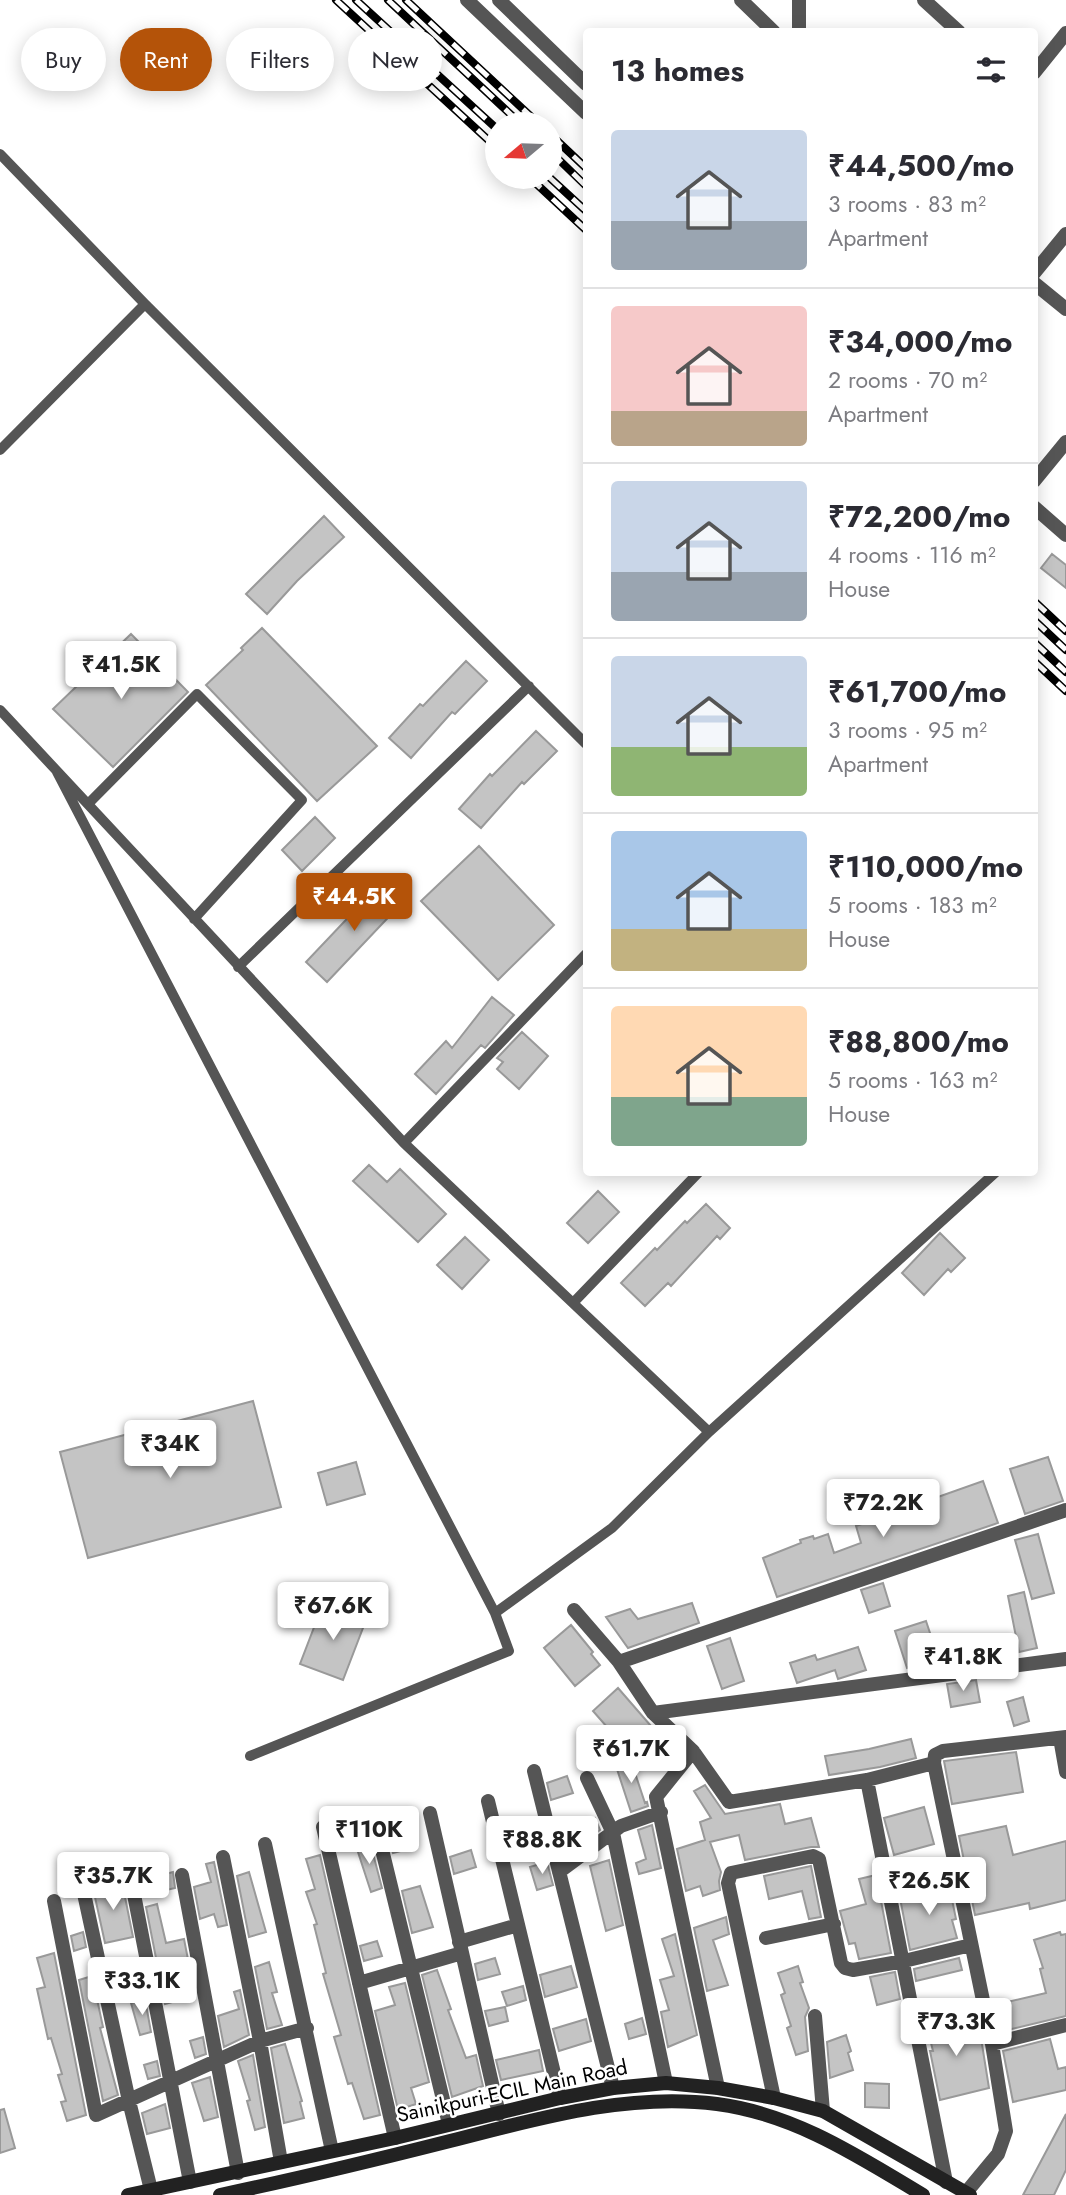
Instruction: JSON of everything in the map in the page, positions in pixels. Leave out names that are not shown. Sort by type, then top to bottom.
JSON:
[{"type":"main road","name":"Sainikpuri-ECIL Main Road","points":[[128,2195],[238,2173],[560,2098],[666,2082],[774,2098],[823,2111],[966,2194]]},
{"type":"main road","name":"Sainikpuri-ECIL Main Road","points":[[220,2195],[560,2115],[656,2101],[718,2104],[790,2122],[840,2145],[923,2195]]},
{"type":"street","points":[[499,0],[583,81]]},
{"type":"street","points":[[741,0],[770,28]]},
{"type":"street","points":[[799,0],[799,28]]},
{"type":"street","points":[[924,0],[955,28]]},
{"type":"street","points":[[470,1],[583,110]]},
{"type":"street","points":[[1038,68],[1066,33]]},
{"type":"street","points":[[1038,268],[1066,233]]},
{"type":"street","points":[[1038,285],[1066,309]]},
{"type":"street","points":[[1038,476],[1066,442]]},
{"type":"street","points":[[1038,510],[1066,535]]},
{"type":"street","points":[[619,1662],[1066,1510]]},
{"type":"street","points":[[574,1610],[619,1662],[653,1713],[693,1751],[729,1802],[867,1780],[934,1763]]},
{"type":"street","points":[[653,1713],[1066,1659]]},
{"type":"street","points":[[966,2194],[998,2154],[1006,2131],[992,2044],[934,1763],[935,1755],[943,1751],[1063,1737],[1066,1772]]},
{"type":"street","points":[[693,1751],[656,1797],[718,2088]]},
{"type":"street","points":[[534,1771],[613,2088]]},
{"type":"street","points":[[587,1778],[613,1832],[666,2082]]},
{"type":"street","points":[[867,1780],[946,2182]]},
{"type":"street","points":[[488,1801],[560,2098]]},
{"type":"street","points":[[559,1872],[621,1826],[661,1812]]},
{"type":"street","points":[[430,1813],[499,2114]]},
{"type":"street","points":[[376,1825],[449,2124]]},
{"type":"street","points":[[323,1827],[395,2137]]},
{"type":"street","points":[[265,1844],[332,2151]]},
{"type":"street","points":[[223,1857],[281,2162]]},
{"type":"street","points":[[774,2098],[727,1883],[729,1875],[816,1857],[821,1863],[841,1963],[845,1968],[853,1970],[904,1961],[971,1945]]},
{"type":"street","points":[[182,1875],[238,2173]]},
{"type":"street","points":[[131,1879],[190,2182]]},
{"type":"street","points":[[83,1889],[151,2190]]},
{"type":"street","points":[[54,1901],[96,2115],[260,2042],[307,2028]]},
{"type":"street","points":[[766,1938],[834,1924]]},
{"type":"street","points":[[359,1983],[411,1968],[518,1925]]},
{"type":"street","points":[[815,2016],[823,2111]]},
{"type":"street","points":[[992,2044],[1066,2025]]},
{"type":"lane","points":[[0,154],[145,303],[583,741]]},
{"type":"lane","points":[[0,450],[145,303]]},
{"type":"lane","points":[[239,967],[529,686]]},
{"type":"lane","points":[[88,804],[197,694],[302,800],[194,919]]},
{"type":"lane","points":[[0,710],[404,1143],[709,1432]]},
{"type":"lane","points":[[57,772],[495,1613],[509,1651],[250,1756]]},
{"type":"lane","points":[[404,1143],[583,957]]},
{"type":"lane","points":[[573,1303],[695,1176]]},
{"type":"lane","points":[[495,1613],[612,1528],[709,1432],[992,1176]]},
{"type":"building","points":[[324,516],[344,537],[297,581],[267,614],[246,594]]},
{"type":"building","points":[[1052,554],[1066,565],[1066,588],[1041,568]]},
{"type":"building","points":[[262,628],[377,746],[317,801],[206,685]]},
{"type":"building","points":[[131,634],[188,692],[113,767],[53,709]]},
{"type":"building","points":[[466,661],[487,681],[455,714],[452,712],[411,758],[389,738],[420,704],[423,706]]},
{"type":"building","points":[[536,731],[557,751],[524,784],[522,782],[481,828],[459,809],[490,774],[492,776]]},
{"type":"building","points":[[315,817],[335,838],[302,871],[282,850]]},
{"type":"building","points":[[479,846],[554,925],[498,980],[421,901]]},
{"type":"building","points":[[380,884],[401,904],[327,982],[306,962]]},
{"type":"building","points":[[492,997],[514,1015],[485,1048],[481,1045],[436,1094],[415,1074],[446,1041],[452,1048]]},
{"type":"building","points":[[522,1032],[548,1056],[519,1089],[497,1069],[503,1062],[497,1058]]},
{"type":"building","points":[[369,1165],[387,1182],[400,1169],[446,1214],[418,1242],[353,1181]]},
{"type":"building","points":[[598,1191],[619,1212],[588,1243],[567,1223]]},
{"type":"building","points":[[706,1204],[730,1228],[720,1239],[717,1236],[671,1286],[668,1283],[645,1306],[621,1283],[655,1248],[657,1250]]},
{"type":"building","points":[[940,1233],[965,1258],[951,1272],[948,1269],[924,1295],[902,1273]]},
{"type":"building","points":[[465,1237],[489,1260],[462,1289],[437,1265]]},
{"type":"building","points":[[253,1401],[281,1507],[88,1558],[60,1452]]},
{"type":"building","points":[[1048,1457],[1063,1501],[1025,1514],[1010,1469]]},
{"type":"building","points":[[356,1462],[365,1494],[327,1505],[318,1473]]},
{"type":"building","points":[[983,1481],[998,1523],[777,1597],[763,1558],[801,1543],[800,1540],[828,1534],[834,1553],[861,1543],[856,1526]]},
{"type":"building","points":[[1038,1534],[1054,1593],[1032,1599],[1015,1540]]},
{"type":"building","points":[[883,1583],[890,1606],[869,1613],[861,1590]]},
{"type":"building","points":[[1024,1592],[1037,1648],[1019,1652],[1008,1596]]},
{"type":"building","points":[[692,1603],[699,1623],[628,1648],[606,1617],[630,1609],[638,1619]]},
{"type":"building","points":[[323,1604],[366,1620],[343,1680],[300,1664]]},
{"type":"building","points":[[926,1621],[938,1657],[907,1668],[895,1631]]},
{"type":"building","points":[[571,1625],[600,1665],[575,1686],[544,1648]]},
{"type":"building","points":[[730,1638],[744,1681],[722,1689],[707,1646]]},
{"type":"building","points":[[858,1647],[866,1670],[838,1679],[835,1670],[797,1683],[790,1663],[815,1655],[817,1660]]},
{"type":"building","points":[[976,1680],[980,1702],[951,1707],[947,1684]]},
{"type":"building","points":[[618,1688],[651,1726],[627,1747],[593,1711]]},
{"type":"building","points":[[1023,1697],[1029,1721],[1014,1726],[1007,1702]]},
{"type":"building","points":[[911,1739],[916,1758],[829,1775],[825,1756]]},
{"type":"building","points":[[1016,1752],[1023,1792],[952,1804],[944,1761]]},
{"type":"building","points":[[630,1758],[648,1806],[631,1812],[615,1763]]},
{"type":"building","points":[[567,1776],[573,1793],[551,1800],[547,1783]]},
{"type":"building","points":[[705,1785],[725,1814],[780,1804],[785,1824],[811,1818],[819,1847],[745,1860],[739,1835],[710,1842],[721,1872],[720,1890],[703,1896],[700,1886],[686,1891],[677,1849],[705,1840],[700,1822],[711,1818],[694,1791]]},
{"type":"building","points":[[924,1807],[934,1844],[894,1855],[884,1818]]},
{"type":"building","points":[[405,1816],[412,1848],[393,1853],[385,1821]]},
{"type":"building","points":[[595,1818],[600,1830],[581,1840],[576,1824]]},
{"type":"building","points":[[652,1825],[661,1868],[639,1874],[636,1863],[646,1859],[638,1830]]},
{"type":"building","points":[[349,1826],[355,1843],[338,1848],[334,1831]]},
{"type":"building","points":[[1006,1826],[1013,1855],[1066,1841],[1066,1900],[1030,1909],[1029,1903],[975,1915],[959,1836]]},
{"type":"building","points":[[370,1842],[382,1888],[371,1892],[356,1846]]},
{"type":"building","points":[[471,1850],[476,1867],[454,1874],[450,1857]]},
{"type":"building","points":[[320,1855],[380,2115],[364,2119],[352,2083],[348,2084],[334,2037],[341,2035],[323,1974],[326,1973],[314,1925],[317,1924],[306,1892],[315,1889],[306,1859]]},
{"type":"building","points":[[609,1860],[623,1925],[606,1931],[590,1866]]},
{"type":"building","points":[[214,1862],[227,1925],[218,1927],[214,1914],[200,1919],[194,1887],[211,1882],[206,1864]]},
{"type":"building","points":[[547,1862],[553,1885],[537,1890],[530,1867]]},
{"type":"building","points":[[811,1866],[821,1917],[809,1919],[802,1891],[769,1899],[764,1876]]},
{"type":"building","points":[[173,1872],[175,1888],[162,1891],[158,1876]]},
{"type":"building","points":[[249,1872],[266,1932],[249,1937],[237,1876]]},
{"type":"building","points":[[876,1875],[891,1953],[859,1959],[855,1943],[849,1944],[840,1911],[866,1904],[859,1879]]},
{"type":"building","points":[[122,1882],[133,1937],[105,1943],[93,1888]]},
{"type":"building","points":[[949,1885],[956,1919],[952,1920],[957,1938],[910,1950],[900,1898]]},
{"type":"building","points":[[420,1886],[433,1927],[412,1933],[402,1891]]},
{"type":"building","points":[[157,1904],[166,1943],[184,1939],[193,1985],[173,1991],[176,2001],[165,2004],[146,1907]]},
{"type":"building","points":[[726,1917],[729,1934],[713,1940],[728,1985],[707,1991],[694,1928]]},
{"type":"building","points":[[83,1932],[86,1947],[74,1951],[71,1936]]},
{"type":"building","points":[[1060,1932],[1061,1935],[1066,1934],[1066,2016],[999,2032],[994,2005],[1046,1993],[1040,1969],[1043,1968],[1034,1940]]},
{"type":"building","points":[[675,1934],[697,2035],[668,2047],[661,2012],[669,2010],[660,1980],[674,1976],[662,1939]]},
{"type":"building","points":[[377,1941],[382,1956],[364,1961],[360,1946]]},
{"type":"building","points":[[54,1953],[86,2115],[67,2121],[61,2102],[66,2101],[58,2075],[62,2074],[51,2038],[48,2039],[37,1989],[45,1987],[37,1958]]},
{"type":"building","points":[[495,1958],[500,1974],[478,1980],[475,1964]]},
{"type":"building","points":[[959,1958],[962,1970],[916,1981],[914,1969]]},
{"type":"building","points":[[269,1962],[277,1992],[272,1993],[282,2025],[267,2029],[255,1967]]},
{"type":"building","points":[[571,1966],[577,1987],[545,1997],[540,1975]]},
{"type":"building","points":[[798,1966],[803,1982],[800,1983],[809,2008],[805,2017],[808,2051],[796,2055],[787,2028],[791,2026],[781,1995],[785,1993],[778,1973]]},
{"type":"building","points":[[437,1970],[466,2058],[476,2055],[483,2086],[452,2097],[422,1975]]},
{"type":"building","points":[[895,1972],[900,1999],[877,2005],[870,1977]]},
{"type":"building","points":[[92,1976],[103,2027],[100,2028],[118,2095],[103,2101],[79,1980]]},
{"type":"building","points":[[405,1983],[429,2082],[411,2088],[416,2104],[398,2110],[375,2011],[395,2005],[389,1987]]},
{"type":"building","points":[[523,1986],[526,2000],[507,2006],[502,1992]]},
{"type":"building","points":[[240,1990],[249,2035],[224,2047],[218,2016],[239,2009],[234,1992]]},
{"type":"building","points":[[145,1999],[151,2032],[140,2035],[131,2003]]},
{"type":"building","points":[[505,2007],[508,2021],[489,2026],[485,2011]]},
{"type":"building","points":[[956,2011],[964,2043],[981,2038],[989,2088],[940,2100],[925,2019]]},
{"type":"building","points":[[642,2018],[646,2034],[629,2039],[625,2024]]},
{"type":"building","points":[[586,2019],[591,2041],[559,2051],[553,2029]]},
{"type":"building","points":[[846,2035],[853,2070],[830,2078],[827,2042]]},
{"type":"building","points":[[203,2037],[206,2054],[195,2058],[190,2041]]},
{"type":"building","points":[[1050,2039],[1058,2069],[1066,2067],[1066,2090],[1013,2102],[1003,2051]]},
{"type":"building","points":[[285,2044],[302,2101],[300,2102],[304,2118],[284,2123],[271,2048]]},
{"type":"building","points":[[539,2050],[543,2071],[501,2080],[496,2060]]},
{"type":"building","points":[[253,2055],[265,2127],[255,2130],[247,2101],[250,2100],[238,2061]]},
{"type":"building","points":[[157,2061],[160,2076],[148,2079],[144,2065]]},
{"type":"building","points":[[210,2077],[218,2117],[204,2121],[192,2083]]},
{"type":"building","points":[[865,2083],[889,2084],[889,2108],[865,2107]]},
{"type":"building","points":[[165,2104],[170,2128],[147,2134],[142,2113]]},
{"type":"building","points":[[4,2109],[15,2148],[0,2153],[0,2110]]},
{"type":"building","points":[[1066,2114],[1066,2170],[1054,2195],[1023,2195]]},
{"type":"railway","points":[[336,0],[485,137]]},
{"type":"railway","points":[[356,0],[485,118]]},
{"type":"railway","points":[[388,0],[508,112]]},
{"type":"railway","points":[[406,0],[526,112]]},
{"type":"railway","points":[[562,145],[583,165]]},
{"type":"railway","points":[[562,163],[583,183]]},
{"type":"railway","points":[[542,189],[583,227]]},
{"type":"railway","points":[[562,189],[583,208]]},
{"type":"railway","points":[[1038,605],[1066,631]]},
{"type":"railway","points":[[1038,624],[1066,650]]},
{"type":"railway","points":[[1038,646],[1066,672]]},
{"type":"railway","points":[[1038,665],[1066,691]]}]
